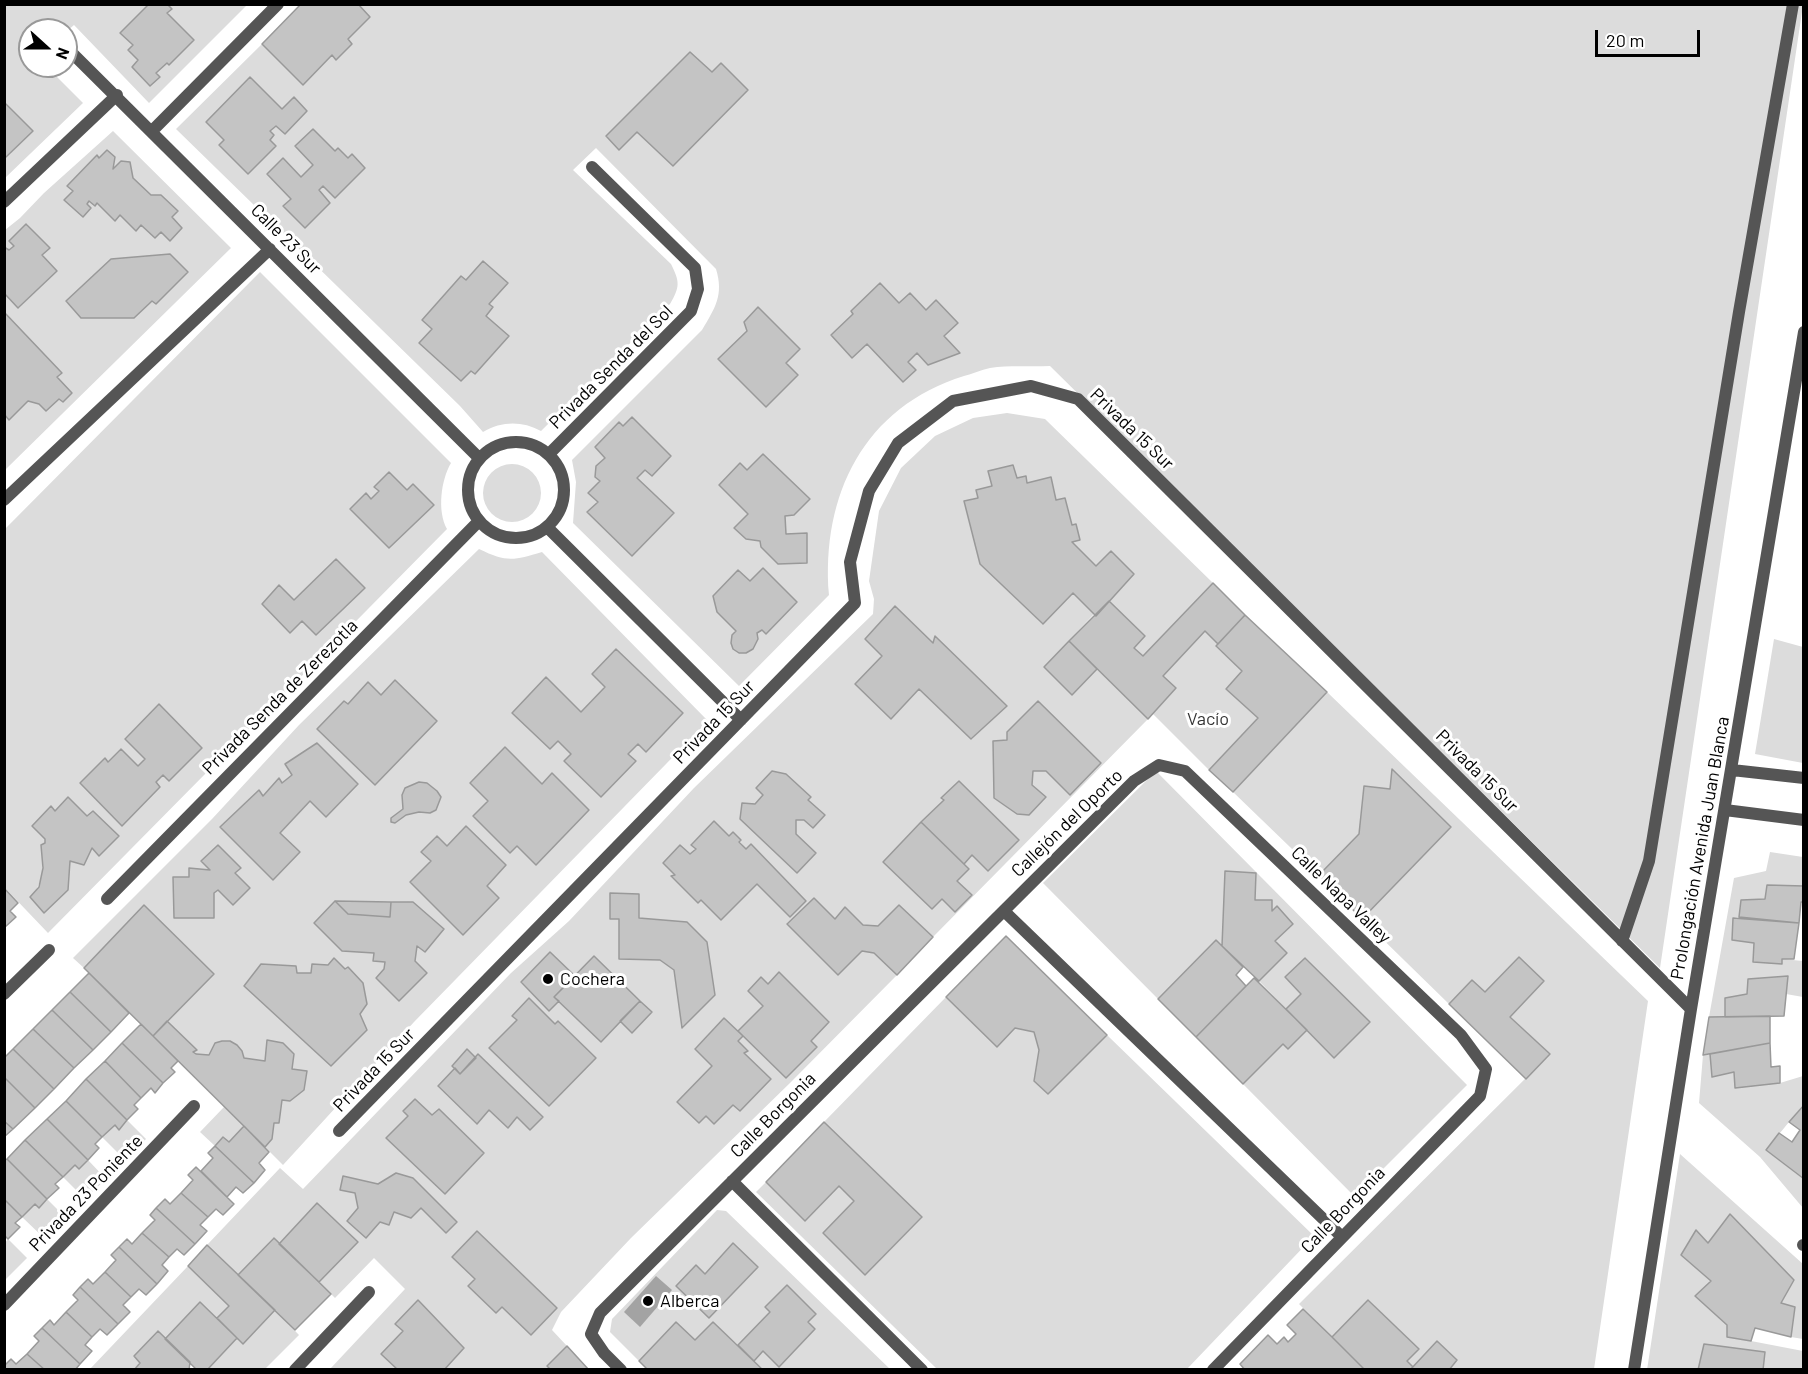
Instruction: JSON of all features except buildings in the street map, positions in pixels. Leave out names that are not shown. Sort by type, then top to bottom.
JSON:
[{"type":"street","points":[[152,131],[278,4]]},
{"type":"street","points":[[1622,941],[1649,861],[1739,312],[1793,4]]},
{"type":"street","name":"Calle 23 Sur","points":[[78,58],[479,458]]},
{"type":"street","points":[[4,202],[117,95]]},
{"type":"street","name":"Privada Senda del Sol","points":[[549,454],[691,311],[698,289],[695,268],[592,166]]},
{"type":"street","points":[[4,500],[270,249]]},
{"type":"street","name":"Prolongación Avenida Juan Blanca","points":[[1634,1370],[1803,332]]},
{"type":"street","name":"Privada 15 Sur","points":[[339,1131],[855,603],[850,562],[869,491],[898,443],[953,401],[1031,386],[1078,399],[1691,1009]]},
{"type":"street","points":[[521,441],[549,454],[559,467],[564,483],[563,499],[557,514],[547,526],[534,535],[519,538],[504,537],[490,531],[479,521],[472,510],[468,496],[468,483],[479,458],[491,448],[506,442],[521,441]]},
{"type":"street","name":"Privada Senda de Zerezotla","points":[[107,899],[479,521]]},
{"type":"street","points":[[547,526],[741,720]]},
{"type":"street","name":"Callejón del Oporto","points":[[1004,910],[1134,781],[1159,765]]},
{"type":"street","name":"Calle Napa Valley","points":[[1159,765],[1185,771],[1461,1035],[1486,1069]]},
{"type":"street","points":[[1732,770],[1803,778]]},
{"type":"street","points":[[1725,810],[1803,820]]},
{"type":"street","points":[[1004,910],[1342,1237]]},
{"type":"street","name":"Calle Borgonia","points":[[922,1370],[732,1181],[1004,910]]},
{"type":"street","points":[[4,994],[49,950]]},
{"type":"street","name":"Calle Borgonia","points":[[1213,1370],[1480,1096],[1486,1069]]},
{"type":"street","name":"Privada 23 Poniente","points":[[4,1305],[194,1106]]},
{"type":"street","points":[[621,1370],[604,1353],[591,1334],[600,1313],[732,1181]]},
{"type":"street","points":[[296,1370],[369,1292]]},
{"type":"green space","points":[[5,5],[149,5],[120,33],[133,45],[128,50],[138,60],[132,67],[150,86],[156,73],[167,63],[169,65],[194,40],[167,13],[172,9],[167,5],[247,5],[149,103],[78,29],[78,18],[18,18],[18,78],[58,78],[83,103],[5,178],[5,159],[33,131],[5,102]]},
{"type":"green space","points":[[358,5],[1803,5],[1660,968],[1050,366],[997,367],[964,376],[929,390],[900,409],[875,433],[856,460],[842,490],[833,523],[828,558],[829,595],[739,686],[573,523],[576,482],[572,460],[702,330],[719,294],[716,269],[596,148],[573,170],[671,264],[678,284],[676,293],[670,304],[541,431],[527,425],[505,424],[483,432],[460,406],[176,129],[262,44],[303,85],[332,55],[336,59],[352,44],[348,39],[370,17]],"holes":[[[690,52],[712,72],[721,63],[748,90],[673,166],[637,132],[619,149],[606,137]],[[632,418],[671,456],[652,476],[645,470],[637,478],[674,514],[632,556],[588,513],[598,502],[589,493],[600,481],[596,466],[605,458],[595,447],[618,423],[623,426]],[[763,568],[797,602],[766,634],[762,630],[757,633],[754,647],[743,652],[733,649],[732,640],[736,631],[717,612],[713,596],[738,570],[750,581]]]},
{"type":"green space","points":[[113,131],[231,248],[5,470],[5,293],[19,308],[57,271],[42,255],[49,248],[27,224],[9,241],[14,246],[9,250],[5,247],[5,230]],"holes":[[[170,254],[188,272],[156,304],[152,301],[133,318],[81,318],[66,302],[111,259]]]},
{"type":"green space","points":[[260,272],[451,463],[445,478],[441,505],[447,529],[48,933],[5,888],[4,530]],"holes":[[[389,472],[407,490],[413,484],[433,505],[389,548],[350,509],[366,493],[371,499],[379,491],[374,487]],[[159,704],[202,748],[169,781],[163,775],[156,782],[160,787],[122,826],[80,783],[105,759],[108,761],[120,749],[138,766],[145,759],[125,738]],[[68,798],[87,816],[93,811],[118,836],[92,848],[84,865],[70,861],[68,890],[44,913],[31,897],[41,879],[41,845],[45,843],[45,839],[32,826],[51,807],[55,811]]]},
{"type":"green space","points":[[1007,413],[1045,419],[1213,583],[1143,656],[1134,648],[1145,636],[1109,601],[1134,574],[1111,551],[1096,566],[1072,542],[1080,540],[1076,524],[1072,525],[1056,500],[1051,477],[1027,483],[1025,476],[1017,478],[1013,465],[988,471],[992,486],[976,490],[978,498],[965,501],[980,564],[1042,624],[1073,593],[1094,614],[1044,667],[1072,695],[1097,669],[1148,719],[933,937],[899,905],[878,926],[863,925],[845,908],[835,919],[814,898],[787,923],[838,975],[862,951],[874,953],[897,975],[631,1238],[561,1312],[552,1330],[567,1346],[548,1365],[551,1369],[444,1369],[464,1348],[395,1324],[403,1331],[398,1369],[330,1369],[405,1289],[374,1258],[335,1298],[319,1282],[358,1242],[317,1204],[279,1244],[273,1238],[238,1275],[207,1245],[280,1168],[303,1189],[511,973],[569,921],[694,788],[873,614],[874,599],[869,581],[879,511],[901,468],[935,436],[973,418]],"holes":[[[895,606],[933,643],[935,637],[1007,706],[972,739],[919,689],[891,719],[882,656],[865,639]],[[959,781],[1019,840],[988,871],[972,855],[964,864],[957,881],[972,895],[955,912],[942,899],[932,908],[883,862],[944,800],[942,797]],[[714,821],[729,836],[733,832],[746,849],[751,844],[806,901],[790,917],[757,884],[721,920],[701,900],[698,903],[671,877],[675,875],[663,863],[680,845],[690,854],[696,849],[691,844]],[[610,894],[639,894],[639,918],[687,922],[707,942],[714,995],[683,1028],[674,970],[660,960],[619,959],[619,919],[610,919]],[[594,956],[652,1012],[632,1033],[620,1021],[559,1001],[549,1011],[521,983],[575,976]],[[779,972],[829,1021],[811,1041],[817,1047],[786,1078],[743,1036],[738,1041],[748,1050],[744,1053],[771,1079],[740,1111],[733,1105],[714,1124],[706,1116],[699,1123],[677,1102],[712,1066],[695,1048],[724,1018],[738,1031],[763,1006],[748,991],[761,977],[768,984]],[[529,999],[555,1024],[559,1021],[596,1058],[549,1106],[490,1049],[517,1020],[513,1016]],[[467,1050],[476,1058],[517,1117],[508,1127],[489,1110],[476,1124],[438,1087],[455,1068],[452,1065]],[[415,1099],[432,1115],[439,1109],[484,1153],[445,1194],[386,1138],[408,1116],[403,1111]],[[477,1231],[531,1335],[502,1307],[496,1313],[469,1286],[475,1279],[452,1257]]]},
{"type":"green space","points":[[506,464],[518,464],[533,472],[541,487],[541,499],[533,514],[518,522],[506,522],[491,514],[483,499],[483,487],[491,472]]},
{"type":"green space","points":[[479,549],[510,559],[542,552],[708,721],[414,1022],[283,1165],[265,1147],[272,1139],[274,1123],[279,1123],[282,1100],[304,1090],[307,1071],[292,1069],[294,1054],[283,1043],[267,1040],[265,1061],[244,1058],[237,1045],[225,1041],[215,1043],[209,1055],[196,1054],[193,1052],[196,1050],[167,1021],[213,973],[145,906],[84,968],[73,958],[212,819],[299,725]],"holes":[[[317,743],[358,784],[310,801],[280,833],[299,852],[273,880],[220,827],[259,791],[263,796],[279,779],[282,783],[292,775],[285,764]],[[505,747],[542,784],[553,774],[589,810],[536,865],[517,846],[510,853],[474,816],[488,801],[470,783]],[[466,826],[487,886],[499,898],[431,861],[421,852],[436,836],[447,846]],[[335,901],[412,902],[444,929],[425,952],[417,946],[415,961],[427,973],[376,978],[384,969],[385,962],[373,961],[374,953],[342,951],[314,923]]]},
{"type":"green space","name":"Vacío","points":[[1205,631],[1218,644],[1216,647],[1242,671],[1227,689],[1258,718],[1209,770],[1153,714],[1176,688],[1163,676]]},
{"type":"green space","points":[[1774,639],[1803,647],[1803,763],[1755,754]]},
{"type":"green space","points":[[1327,692],[1648,1001],[1594,1369],[1449,1369],[1457,1360],[1437,1341],[1413,1367],[1407,1361],[1419,1349],[1369,1300],[1332,1337],[1299,1304],[1550,1054],[1472,980],[1449,1004],[1362,919],[1451,827],[1393,770],[1390,789],[1364,786],[1359,834],[1319,875],[1233,792]]},
{"type":"green space","points":[[1156,771],[1467,1085],[1355,1197],[1243,1084],[1283,1044],[1307,1030],[1369,1022],[1306,958],[1286,977],[1301,994],[1286,1009],[1259,981],[1286,953],[1275,941],[1293,924],[1277,907],[1272,911],[1272,900],[1255,900],[1256,873],[1225,871],[1222,946],[1216,941],[1158,999],[1043,883]]},
{"type":"green space","points":[[1770,852],[1803,857],[1803,886],[1767,886],[1765,899],[1741,900],[1739,917],[1733,918],[1732,940],[1754,943],[1754,962],[1782,964],[1782,959],[1803,961],[1803,997],[1786,994],[1788,976],[1748,979],[1747,994],[1725,998],[1725,1017],[1709,1017],[1734,878],[1766,871]]},
{"type":"green space","points":[[946,997],[1015,1028],[1034,1032],[1039,1050],[1034,1080],[1048,1094],[1107,1035],[1314,1236],[1187,1369],[937,1369],[756,1192],[766,1182],[805,1221],[839,1186],[854,1201],[823,1233],[865,1275],[922,1218],[824,1122]]},
{"type":"green space","points":[[1710,1054],[1712,1077],[1734,1072],[1735,1088],[1780,1083],[1803,1076],[1803,1105],[1766,1150],[1803,1179],[1803,1208],[1760,1157],[1699,1103],[1703,1055]]},
{"type":"green space","points":[[224,1107],[244,1126],[229,1142],[223,1137],[215,1146],[200,1132]]},
{"type":"green space","points":[[127,1120],[146,1139],[125,1160],[102,1137],[115,1125],[119,1129]]},
{"type":"green space","points":[[1680,1154],[1803,1264],[1803,1339],[1791,1337],[1795,1307],[1781,1303],[1794,1280],[1730,1214],[1708,1243],[1696,1231],[1681,1255],[1711,1281],[1695,1296],[1727,1325],[1751,1341],[1803,1351],[1803,1369],[1763,1369],[1765,1352],[1704,1344],[1698,1369],[1647,1370]]},
{"type":"green space","points":[[88,1160],[106,1179],[85,1199],[63,1177],[75,1165],[79,1168]]},
{"type":"green space","points":[[47,1199],[66,1218],[45,1239],[22,1217],[35,1204],[39,1208]]},
{"type":"green space","points":[[717,1210],[726,1211],[890,1369],[763,1369],[754,1361],[763,1351],[779,1367],[815,1329],[808,1322],[816,1314],[787,1286],[770,1312],[738,1345],[713,1322],[695,1340],[639,1361],[610,1332],[612,1319]],"holes":[[[733,1244],[758,1267],[709,1318],[676,1286],[696,1265],[705,1274]]]},
{"type":"green space","points":[[8,1239],[27,1258],[5,1280],[5,1243]]},
{"type":"green space","points":[[188,1266],[229,1306],[217,1318],[200,1302],[165,1339],[157,1331],[134,1356],[140,1363],[134,1369],[89,1370]]},
{"type":"green space","points":[[275,1310],[299,1335],[265,1369],[207,1370],[237,1338],[243,1343]]},
{"type":"shaded area","name":"Alberca","points":[[656,1276],[672,1290],[640,1327],[624,1312]]},
{"type":"place","name":"Cochera","points":[[548,979]]},
{"type":"place","name":"Alberca","points":[[648,1301]]}]
